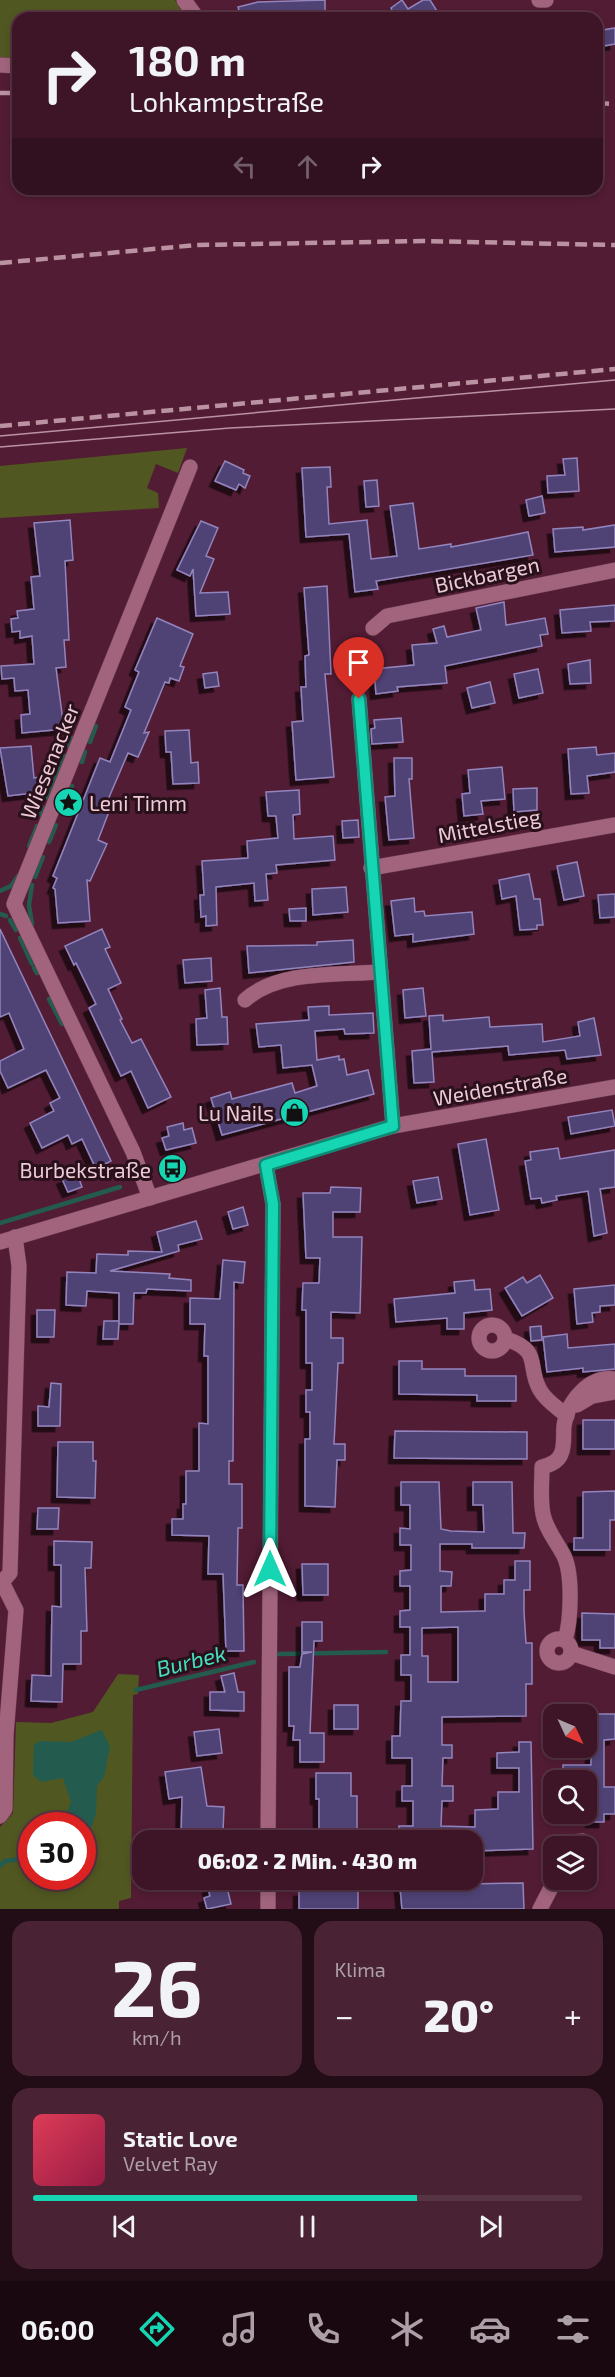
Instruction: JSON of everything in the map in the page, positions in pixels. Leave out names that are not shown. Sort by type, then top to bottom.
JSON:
[{"type":"street","points":[[540,0],[546,0]]},
{"type":"street","name":"Wiesenacker","points":[[150,1198],[137,1161],[7,902],[190,467]]},
{"type":"street","name":"Bickbargen","points":[[373,628],[387,616],[615,570]]},
{"type":"street","points":[[359,699],[393,1126]]},
{"type":"street","name":"Mittelstieg","points":[[371,865],[615,825]]},
{"type":"street","points":[[244,1000],[255,991],[291,980],[381,972]]},
{"type":"street","name":"Weidenstraße","points":[[7,1239],[393,1126],[615,1087]]},
{"type":"street","points":[[266,1165],[273,1204],[268,1830]]},
{"type":"street","points":[[0,1816],[5,1809],[6,1735],[16,1610],[1,1582],[10,1573],[19,1266],[7,1239]]},
{"type":"street","points":[[506,1339],[524,1348],[531,1356],[540,1392],[567,1416]]},
{"type":"street","points":[[615,1379],[598,1380],[589,1385],[573,1402],[567,1416],[562,1454],[553,1463],[542,1467],[543,1514],[550,1535],[565,1558],[568,1571],[568,1647],[615,1667]]},
{"type":"street","points":[[567,1416],[584,1400],[600,1394],[615,1392]]},
{"type":"street","points":[[268,1890],[268,1909]]},
{"type":"street","points":[[540,1909],[550,1890]]},
{"type":"shaded area","points":[[0,0],[175,0],[184,12],[12,12],[12,59],[0,59]]},
{"type":"shaded area","points":[[187,448],[178,473],[156,464],[147,488],[158,493],[159,508],[0,518],[0,466]]},
{"type":"shaded area","points":[[118,1674],[139,1675],[138,1694],[133,1695],[131,1898],[119,1901],[119,1909],[0,1909],[0,1827],[13,1813],[16,1722],[51,1723],[93,1712]]},
{"type":"shaded area","points":[[102,1730],[110,1747],[104,1777],[97,1786],[96,1813],[67,1812],[71,1802],[63,1778],[41,1782],[33,1775],[34,1745],[40,1741],[71,1742]]},
{"type":"building","points":[[325,0],[325,12],[239,12],[238,7],[258,2]]},
{"type":"building","points":[[402,0],[408,9],[423,0],[430,0],[437,11],[393,12],[391,8]]},
{"type":"building","points":[[615,28],[615,44],[603,46],[603,30]]},
{"type":"building","points":[[577,458],[579,491],[548,493],[547,476],[565,475],[563,459]]},
{"type":"building","points":[[225,461],[244,470],[243,473],[250,476],[245,488],[239,484],[236,490],[215,481]]},
{"type":"building","points":[[330,467],[331,487],[327,487],[329,524],[367,520],[371,559],[397,556],[390,506],[413,503],[419,549],[451,544],[451,547],[528,532],[533,555],[376,581],[378,589],[355,592],[349,534],[306,537],[302,468]]},
{"type":"building","points":[[377,480],[379,506],[366,507],[364,481]]},
{"type":"building","points":[[542,496],[545,513],[529,516],[526,500]]},
{"type":"building","points":[[70,520],[73,560],[65,561],[69,640],[64,640],[66,667],[56,668],[64,729],[22,733],[21,715],[30,714],[28,690],[15,691],[14,678],[2,679],[1,666],[34,664],[32,636],[20,638],[20,631],[12,632],[11,619],[18,618],[17,611],[34,609],[31,577],[40,576],[34,523]]},
{"type":"building","points":[[201,521],[218,528],[206,556],[214,559],[200,593],[228,592],[230,614],[196,616],[193,569],[190,576],[177,570]]},
{"type":"building","points":[[615,525],[615,547],[555,552],[553,529],[583,527],[583,530]]},
{"type":"building","points":[[327,586],[331,674],[325,674],[334,777],[296,780],[292,722],[303,721],[301,687],[306,687],[305,656],[309,655],[304,588]]},
{"type":"building","points":[[504,602],[506,625],[545,618],[548,634],[540,635],[542,646],[445,666],[447,683],[397,687],[398,691],[376,694],[374,669],[414,665],[412,645],[437,643],[433,629],[444,626],[447,637],[481,630],[476,608]]},
{"type":"building","points":[[615,605],[615,621],[590,622],[591,631],[562,633],[560,610]]},
{"type":"building","points":[[157,618],[193,634],[180,666],[184,667],[179,681],[170,678],[169,683],[165,682],[144,733],[149,732],[138,757],[128,753],[107,802],[112,804],[98,840],[107,844],[90,881],[87,880],[90,921],[58,923],[55,889],[53,888],[57,878],[53,876],[100,758],[110,762],[131,710],[125,707],[139,672],[135,670]]},
{"type":"building","points":[[590,660],[591,683],[570,684],[568,664]]},
{"type":"building","points":[[538,669],[543,693],[519,698],[514,674]]},
{"type":"building","points":[[217,672],[219,686],[205,688],[203,674]]},
{"type":"building","points":[[490,682],[495,703],[472,708],[467,688]]},
{"type":"building","points":[[401,718],[403,742],[372,744],[371,729],[375,728],[374,720]]},
{"type":"building","points":[[189,730],[191,763],[198,762],[199,783],[173,784],[171,752],[166,752],[165,731]]},
{"type":"building","points":[[31,746],[34,778],[40,777],[41,792],[8,796],[0,748]]},
{"type":"building","points":[[596,747],[597,755],[615,753],[615,772],[587,776],[589,793],[571,794],[568,749]]},
{"type":"building","points":[[394,758],[412,758],[412,779],[409,779],[414,838],[389,840],[385,797],[395,796]]},
{"type":"building","points":[[502,767],[505,799],[481,801],[483,814],[464,816],[462,794],[470,793],[468,770]]},
{"type":"building","points":[[537,788],[537,810],[514,812],[513,789]]},
{"type":"building","points":[[299,790],[300,814],[293,815],[294,839],[333,836],[335,860],[276,865],[277,873],[266,874],[268,900],[255,901],[254,883],[216,887],[217,925],[206,926],[206,916],[201,917],[200,895],[204,895],[202,861],[248,858],[247,841],[278,838],[276,816],[268,816],[266,792]]},
{"type":"building","points":[[358,820],[359,837],[343,838],[342,821]]},
{"type":"building","points":[[577,862],[584,896],[564,900],[557,866]]},
{"type":"building","points":[[529,874],[534,899],[540,899],[543,925],[537,925],[537,929],[520,930],[516,896],[502,899],[499,880]]},
{"type":"building","points":[[346,887],[348,912],[313,915],[312,889]]},
{"type":"building","points":[[615,894],[615,917],[600,918],[598,895]]},
{"type":"building","points":[[414,898],[415,912],[424,911],[425,916],[472,912],[474,934],[413,942],[413,934],[395,936],[391,901]]},
{"type":"building","points":[[306,908],[306,921],[290,921],[289,909]]},
{"type":"building","points":[[0,929],[111,1161],[96,1169],[82,1139],[72,1144],[68,1135],[42,1148],[30,1123],[54,1111],[50,1103],[60,1098],[46,1070],[8,1088],[0,1071],[0,1061],[24,1049],[9,1013],[0,1017]]},
{"type":"building","points":[[102,929],[110,947],[105,949],[121,983],[108,989],[122,1019],[120,1020],[132,1043],[141,1039],[171,1097],[148,1108],[131,1071],[121,1076],[89,1008],[96,1004],[65,946]]},
{"type":"building","points":[[353,940],[354,962],[249,973],[247,946],[317,945],[317,942]]},
{"type":"building","points":[[211,958],[212,981],[185,983],[183,960]]},
{"type":"building","points":[[220,988],[222,1017],[227,1017],[228,1044],[197,1045],[196,1019],[207,1018],[205,990]]},
{"type":"building","points":[[423,988],[426,1016],[405,1018],[403,990]]},
{"type":"building","points":[[329,1006],[329,1015],[373,1013],[374,1033],[345,1034],[344,1029],[315,1031],[317,1060],[339,1056],[339,1060],[344,1059],[347,1075],[368,1070],[374,1094],[222,1135],[211,1098],[230,1092],[232,1099],[292,1083],[295,1093],[317,1086],[312,1065],[283,1068],[281,1045],[259,1047],[256,1024],[309,1020],[308,1007]]},
{"type":"building","points":[[443,1015],[443,1021],[489,1017],[490,1027],[542,1024],[543,1042],[580,1036],[578,1022],[594,1018],[601,1055],[567,1059],[565,1050],[509,1055],[508,1046],[432,1052],[434,1082],[414,1083],[412,1051],[431,1049],[429,1016]]},
{"type":"building","points":[[612,1110],[615,1126],[571,1134],[568,1117]]},
{"type":"building","points":[[183,1123],[184,1130],[192,1128],[196,1143],[166,1150],[162,1138],[169,1136],[167,1127]]},
{"type":"building","points":[[486,1139],[499,1210],[470,1215],[458,1144]]},
{"type":"building","points":[[558,1148],[560,1159],[615,1150],[615,1187],[600,1189],[607,1233],[594,1236],[588,1191],[556,1196],[557,1200],[542,1203],[541,1198],[531,1199],[525,1161],[531,1160],[530,1152]]},
{"type":"building","points":[[77,1173],[82,1187],[68,1192],[62,1179]]},
{"type":"building","points":[[438,1177],[442,1199],[417,1203],[413,1181]]},
{"type":"building","points":[[331,1187],[361,1188],[360,1212],[333,1212],[333,1237],[362,1237],[360,1313],[331,1312],[331,1338],[343,1338],[343,1363],[338,1363],[334,1444],[345,1444],[345,1460],[337,1460],[335,1507],[305,1506],[305,1439],[310,1439],[310,1412],[306,1412],[306,1390],[312,1390],[312,1363],[306,1363],[306,1310],[302,1310],[303,1283],[319,1283],[320,1258],[306,1258],[303,1193],[330,1193]]},
{"type":"building","points":[[243,1207],[248,1225],[233,1229],[228,1212]]},
{"type":"building","points":[[196,1221],[202,1239],[178,1245],[179,1251],[110,1271],[170,1274],[169,1278],[191,1280],[191,1291],[147,1289],[146,1293],[134,1293],[133,1324],[119,1324],[119,1293],[87,1291],[86,1306],[66,1305],[67,1272],[96,1273],[97,1254],[128,1255],[128,1251],[162,1252],[157,1232]]},
{"type":"building","points":[[223,1260],[245,1262],[243,1283],[234,1282],[233,1461],[229,1461],[229,1484],[242,1484],[242,1528],[238,1528],[237,1585],[243,1585],[244,1651],[226,1651],[223,1574],[208,1574],[209,1536],[172,1535],[172,1519],[183,1519],[183,1504],[186,1504],[186,1471],[199,1471],[199,1423],[208,1424],[208,1356],[204,1356],[205,1324],[190,1324],[190,1298],[220,1299]]},
{"type":"building","points":[[540,1275],[553,1298],[522,1316],[505,1288],[523,1277],[527,1283]]},
{"type":"building","points":[[474,1280],[475,1290],[490,1289],[492,1310],[464,1313],[464,1329],[447,1329],[447,1318],[396,1322],[394,1299],[455,1293],[454,1282]]},
{"type":"building","points":[[615,1285],[615,1305],[600,1306],[600,1312],[592,1313],[593,1322],[577,1324],[574,1289]]},
{"type":"building","points":[[37,1310],[55,1310],[54,1337],[37,1337]]},
{"type":"building","points":[[104,1321],[119,1321],[118,1339],[103,1339]]},
{"type":"building","points":[[541,1326],[542,1340],[531,1341],[530,1327]]},
{"type":"building","points":[[567,1334],[568,1348],[615,1344],[615,1369],[583,1372],[583,1368],[547,1372],[543,1337]]},
{"type":"building","points":[[399,1361],[422,1361],[422,1369],[465,1369],[465,1376],[516,1376],[516,1401],[477,1401],[477,1395],[399,1394]]},
{"type":"building","points":[[51,1383],[61,1384],[60,1426],[38,1426],[38,1406],[49,1407]]},
{"type":"building","points":[[583,1420],[615,1420],[615,1449],[583,1449]]},
{"type":"building","points":[[395,1431],[527,1432],[527,1459],[394,1458]]},
{"type":"building","points":[[58,1442],[93,1442],[93,1461],[96,1461],[95,1498],[57,1497]]},
{"type":"building","points":[[401,1482],[439,1482],[441,1529],[484,1532],[483,1505],[473,1505],[473,1482],[512,1482],[513,1533],[525,1533],[524,1548],[472,1548],[472,1544],[440,1544],[440,1571],[452,1572],[451,1586],[441,1586],[441,1612],[485,1611],[485,1594],[504,1594],[504,1580],[515,1580],[515,1561],[530,1561],[530,1590],[524,1590],[526,1643],[532,1643],[532,1684],[526,1684],[526,1716],[442,1717],[442,1745],[452,1745],[452,1758],[443,1758],[442,1786],[453,1786],[453,1801],[442,1801],[441,1826],[475,1827],[475,1810],[498,1809],[498,1792],[519,1792],[519,1768],[497,1768],[497,1753],[519,1752],[519,1742],[531,1742],[533,1849],[483,1851],[483,1830],[399,1830],[399,1826],[413,1826],[413,1801],[402,1801],[402,1786],[412,1786],[412,1758],[392,1758],[392,1736],[400,1736],[401,1701],[411,1701],[411,1675],[401,1675],[401,1655],[410,1655],[410,1627],[400,1627],[400,1611],[410,1610],[410,1586],[400,1586],[400,1571],[411,1570],[411,1545],[400,1545],[400,1528],[410,1529],[410,1505],[401,1505]],"holes":[[[458,1627],[458,1682],[428,1682],[428,1656],[422,1656],[422,1628]]]},
{"type":"building","points":[[615,1491],[615,1520],[610,1520],[610,1550],[574,1550],[574,1538],[583,1538],[583,1492]]},
{"type":"building","points":[[38,1508],[59,1508],[58,1529],[37,1529]]},
{"type":"building","points":[[54,1541],[92,1542],[91,1568],[85,1568],[87,1631],[81,1631],[81,1664],[63,1664],[62,1702],[31,1701],[32,1675],[51,1676],[52,1606],[61,1607],[61,1565],[54,1565]]},
{"type":"building","points":[[302,1564],[328,1564],[328,1595],[303,1595]]},
{"type":"building","points":[[582,1613],[615,1614],[615,1648],[600,1648],[600,1640],[582,1640]]},
{"type":"building","points":[[302,1622],[322,1622],[322,1641],[314,1641],[310,1733],[324,1733],[324,1762],[300,1762],[300,1740],[293,1740],[294,1726],[289,1726],[289,1667],[300,1667],[302,1654],[312,1652],[302,1652]]},
{"type":"building","points":[[234,1673],[238,1692],[244,1692],[244,1711],[210,1710],[210,1692],[225,1692],[221,1676]]},
{"type":"building","points":[[334,1705],[358,1705],[358,1729],[334,1729]]},
{"type":"building","points":[[597,1714],[615,1714],[615,1739],[604,1740],[604,1787],[615,1787],[615,1814],[604,1814],[604,1822],[597,1822],[597,1770],[563,1770],[563,1765],[591,1765],[591,1758],[597,1758]]},
{"type":"building","points":[[219,1729],[222,1753],[197,1756],[194,1732]]},
{"type":"building","points":[[201,1767],[207,1806],[224,1807],[223,1830],[181,1830],[182,1797],[169,1799],[165,1772]]},
{"type":"building","points":[[316,1773],[351,1773],[351,1796],[357,1796],[357,1830],[319,1830],[319,1799],[316,1799]]},
{"type":"building","points":[[523,1883],[524,1909],[402,1909],[400,1890],[483,1890],[483,1884]]},
{"type":"building","points":[[208,1890],[228,1890],[231,1904],[207,1909],[204,1898],[210,1896]]},
{"type":"building","points":[[358,1890],[358,1909],[299,1909],[299,1891]]},
{"type":"waterway","points":[[90,742],[96,726]]},
{"type":"waterway","points":[[69,747],[73,738]]},
{"type":"waterway","points":[[82,762],[85,752]]},
{"type":"waterway","points":[[48,798],[65,756]]},
{"type":"waterway","points":[[66,800],[72,786]]},
{"type":"waterway","points":[[41,815],[44,808]]},
{"type":"waterway","points":[[49,842],[56,825]]},
{"type":"waterway","points":[[29,846],[37,826]]},
{"type":"waterway","points":[[35,877],[43,857]]},
{"type":"waterway","points":[[0,891],[11,886],[18,876]]},
{"type":"waterway","points":[[32,885],[29,905],[32,924]]},
{"type":"waterway","points":[[0,914],[6,916]]},
{"type":"waterway","points":[[10,920],[16,930]]},
{"type":"waterway","points":[[20,938],[32,964]]},
{"type":"waterway","points":[[34,968],[37,973]]},
{"type":"waterway","points":[[49,999],[62,1024]]},
{"type":"waterway","points":[[0,1223],[120,1187]]},
{"type":"waterway","name":"Burbek","points":[[278,1654],[386,1652]]},
{"type":"waterway","name":"Burbek","points":[[136,1690],[254,1662]]},
{"type":"waterway","points":[[0,1866],[5,1861],[18,1859]]},
{"type":"tram line","points":[[0,436],[615,380]]},
{"type":"tram line","points":[[0,447],[230,428],[615,409]]},
{"type":"railway","points":[[0,93],[12,93]]},
{"type":"railway","points":[[603,103],[615,104]]},
{"type":"railway","points":[[0,263],[197,245],[423,241],[615,245]]},
{"type":"railway","points":[[0,426],[615,369]]},
{"type":"place","name":"Leni Timm","points":[[68,802]]},
{"type":"place","name":"Lu Nails","points":[[295,1112]]},
{"type":"place","name":"Burbekstraße","points":[[172,1169]]},
{"type":"route","points":[[270,1569],[273,1204],[266,1165],[393,1126],[359,699]]}]
